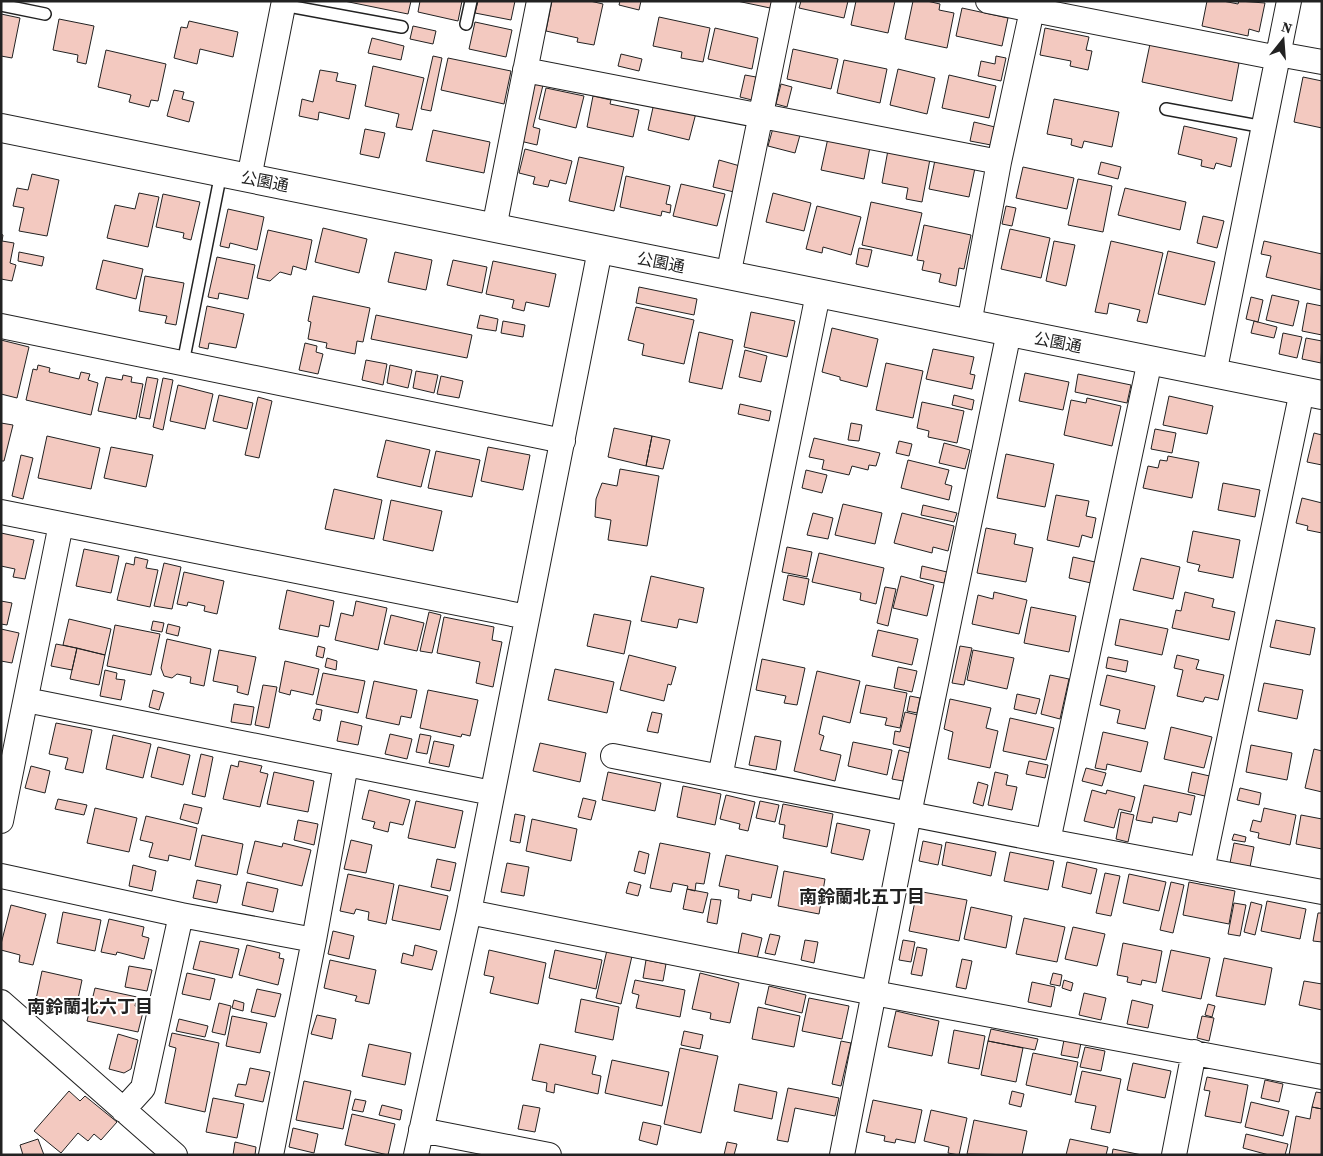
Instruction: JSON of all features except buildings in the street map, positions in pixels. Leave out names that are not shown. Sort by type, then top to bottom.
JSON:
[{"type":"street","points":[[494,228],[539,1]]},
{"type":"street","points":[[728,276],[784,1]]},
{"type":"street","points":[[988,1],[1033,6],[1278,56],[1322,62]]},
{"type":"street","points":[[1214,374],[1289,1]]},
{"type":"street","points":[[249,178],[283,3]]},
{"type":"street","points":[[969,324],[999,162],[1033,6]]},
{"type":"street","points":[[525,70],[999,162]]},
{"type":"street","name":"公園通","points":[[1,128],[1312,393]]},
{"type":"street","points":[[416,1155],[468,912],[600,250]]},
{"type":"street","points":[[720,777],[818,294]]},
{"type":"street","points":[[1,326],[563,441]]},
{"type":"street","points":[[842,1155],[909,814],[1009,332]]},
{"type":"street","points":[[1048,842],[1150,360]]},
{"type":"street","points":[[1202,870],[1312,393]]},
{"type":"street","points":[[1,512],[527,617]]},
{"type":"street","points":[[1,821],[61,524]]},
{"type":"street","points":[[26,700],[492,793]]},
{"type":"street","points":[[613,756],[1048,842],[1322,892]]},
{"type":"street","points":[[271,1155],[314,940],[346,764]]},
{"type":"street","points":[[1,876],[314,940]]},
{"type":"street","points":[[468,912],[874,993],[1322,1077]]},
{"type":"street","points":[[123,1110],[143,1088],[181,914]]},
{"type":"street","points":[[1,1002],[175,1155]]},
{"type":"street","points":[[1174,1155],[1194,1052]]},
{"type":"street","points":[[421,1130],[549,1155]]},
{"type":"lane","points":[[466,24],[471,1]]},
{"type":"lane","points":[[283,3],[402,27]]},
{"type":"lane","points":[[1,5],[45,14]]},
{"type":"lane","points":[[1166,109],[1264,127]]},
{"type":"lane","points":[[183,363],[221,173]]},
{"type":"district","name":"南鈴蘭北五丁目","points":[[862,896]]},
{"type":"district","name":"南鈴蘭北六丁目","points":[[90,1006]]}]
